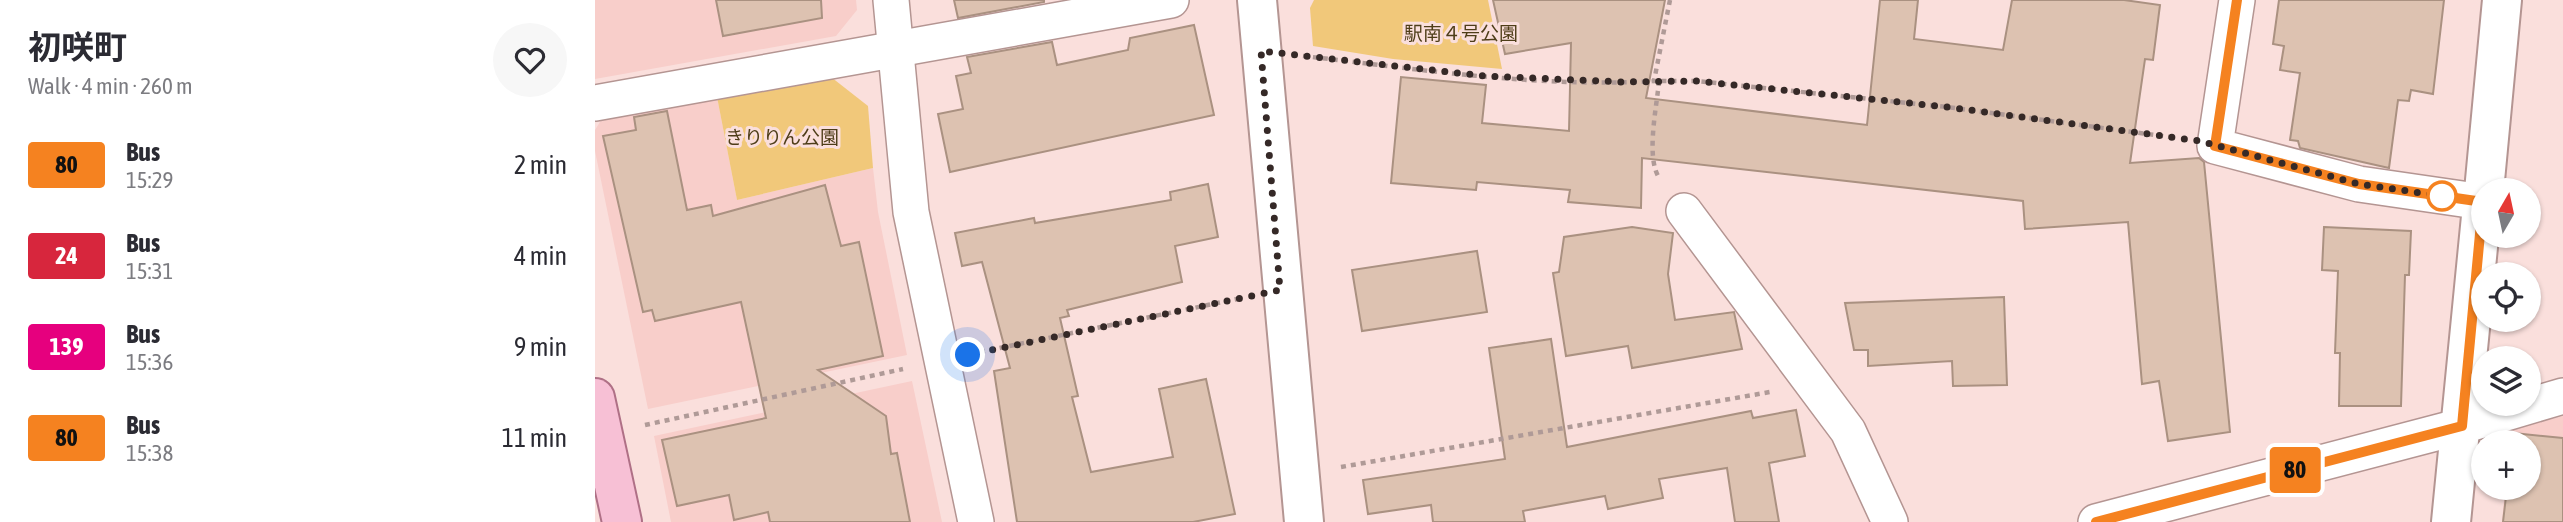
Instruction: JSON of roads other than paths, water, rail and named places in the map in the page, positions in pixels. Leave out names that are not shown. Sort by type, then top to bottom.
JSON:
[{"type":"main road","points":[[599,416],[622,522]]},
{"type":"street","points":[[891,0],[911,212],[976,522]]},
{"type":"street","points":[[595,103],[1171,0]]},
{"type":"street","points":[[1257,0],[1280,290],[1304,522]]},
{"type":"street","points":[[2237,0],[2215,146],[2359,184],[2471,200]]},
{"type":"street","points":[[2485,178],[2502,0]]},
{"type":"street","points":[[1684,211],[1848,432],[1890,522]]},
{"type":"street","points":[[2451,522],[2479,248]]},
{"type":"street","points":[[2096,522],[2563,397]]},
{"type":"park label","name":"駅南４号公園","points":[[1461,33]]},
{"type":"park label","name":"きりりん公園","points":[[782,137]]}]
